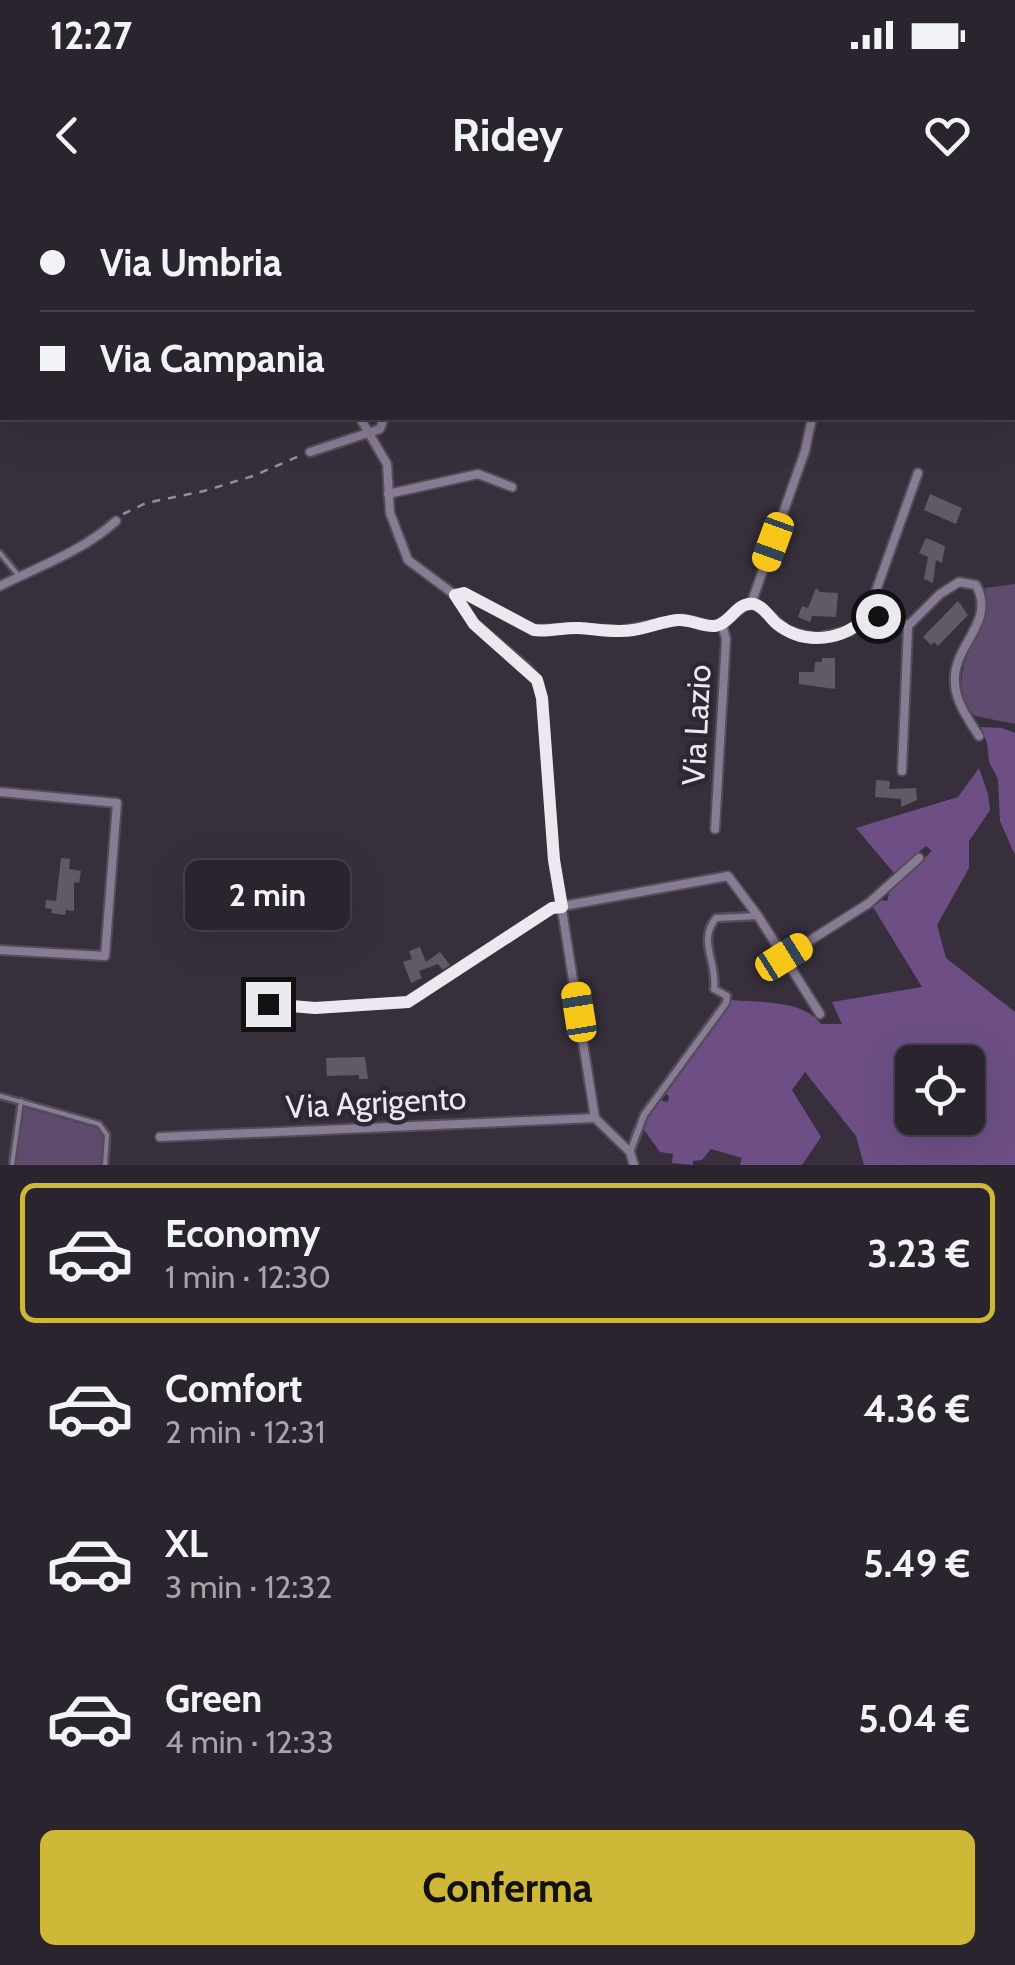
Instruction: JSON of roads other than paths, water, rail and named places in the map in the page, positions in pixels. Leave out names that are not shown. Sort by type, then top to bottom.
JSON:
[{"type":"street","points":[[361,420],[387,464],[390,513],[408,560],[455,595],[474,624],[537,680],[542,698],[554,860],[595,1118],[630,1152],[634,1165]]},
{"type":"street","points":[[310,452],[380,430],[383,420]]},
{"type":"street","points":[[751,604],[806,450],[812,420]]},
{"type":"street","points":[[455,595],[464,593],[542,631],[579,628],[620,632],[682,619],[714,626],[751,604],[788,630],[815,638],[850,631],[867,616],[918,473]]},
{"type":"street","points":[[388,494],[478,474],[512,486]]},
{"type":"street","points":[[0,586],[80,547],[116,521]]},
{"type":"street","points":[[902,771],[908,626],[940,594],[959,582],[976,585],[982,596],[983,611],[962,652],[954,684],[958,700],[978,736]]},
{"type":"street","points":[[867,616],[908,626]]},
{"type":"street","name":"Via Lazio","points":[[715,829],[726,639],[722,624]]},
{"type":"street","points":[[0,792],[117,803],[105,956],[0,950]]},
{"type":"street","points":[[784,957],[870,903],[919,858]]},
{"type":"street","points":[[268,1004],[315,1008],[408,1002],[552,908],[728,876],[820,1014]]},
{"type":"street","points":[[630,1152],[644,1115],[726,1003],[727,996],[714,989],[716,975],[706,941],[712,921],[758,916]]},
{"type":"street","name":"Via Agrigento","points":[[160,1137],[595,1118]]},
{"type":"lane","points":[[0,552],[20,576]]},
{"type":"lane","points":[[0,1096],[99,1124],[108,1140],[105,1165]]},
{"type":"lane","points":[[12,1165],[20,1101]]}]
